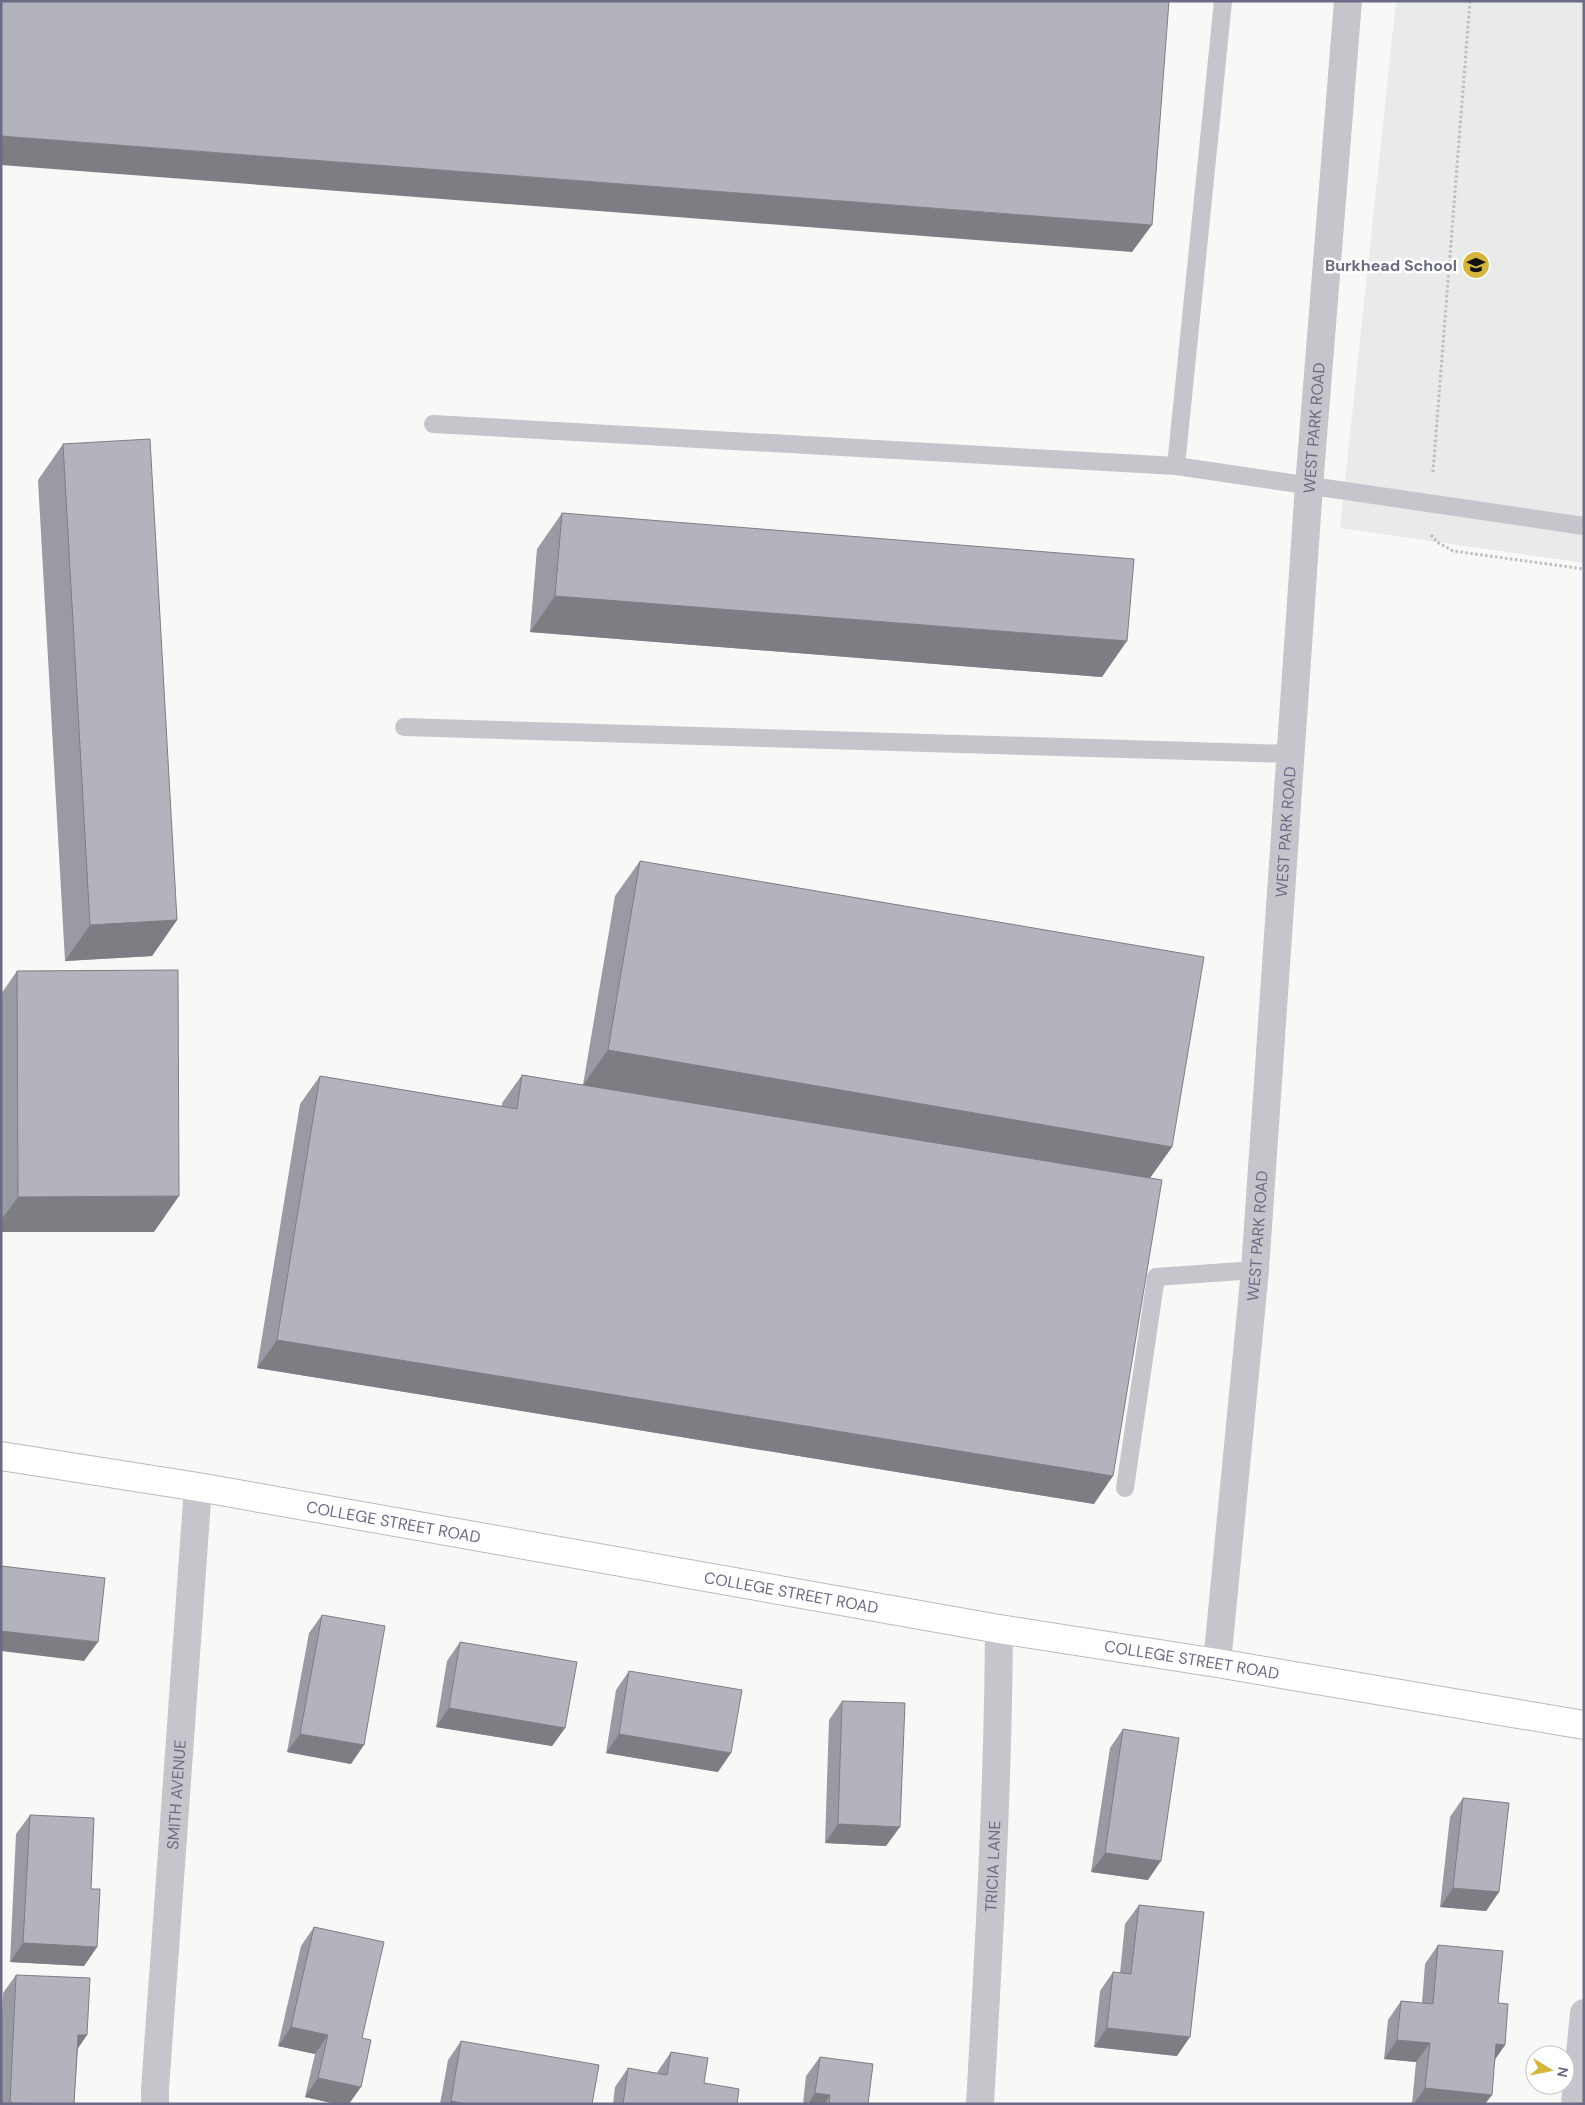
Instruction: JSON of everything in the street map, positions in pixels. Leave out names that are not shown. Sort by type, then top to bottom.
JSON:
[{"type":"street","name":"WEST PARK ROAD","points":[[1216,1663],[1255,1270],[1309,486],[1348,1]]},
{"type":"street","name":"COLLEGE STREET ROAD","points":[[1,1456],[198,1487],[999,1629],[1216,1663],[1584,1725]]},
{"type":"street","name":"SMITH AVENUE","points":[[155,2104],[198,1487]]},
{"type":"street","name":"TRICIA LANE","points":[[980,2104],[988,1974],[998,1720],[999,1629]]},
{"type":"street","points":[[1575,2104],[1584,2013]]},
{"type":"lane","points":[[1176,466],[1223,1]]},
{"type":"lane","points":[[433,424],[1176,466],[1584,526]]},
{"type":"lane","points":[[404,727],[1291,754]]},
{"type":"lane","points":[[1125,1488],[1156,1277],[1255,1270]]},
{"type":"path","points":[[1432,474],[1470,1]]},
{"type":"path","points":[[1429,531],[1437,542],[1453,550],[1584,569]]},
{"type":"shaded area","name":"Burkhead School","points":[[1396,1],[1584,1],[1584,563],[1340,528]]},
{"type":"building","points":[[1,1],[1169,1],[1152,225],[1,136]]},
{"type":"building","points":[[150,439],[177,920],[90,925],[63,444]]},
{"type":"building","points":[[562,513],[1134,559],[1127,641],[555,596]]},
{"type":"building","points":[[640,861],[1204,957],[1172,1147],[608,1050]]},
{"type":"building","points":[[178,970],[179,1196],[18,1197],[17,971]]},
{"type":"building","points":[[522,1075],[1162,1180],[1113,1476],[277,1340],[320,1076],[517,1109]]},
{"type":"building","points":[[1,1566],[105,1578],[98,1642],[1,1631]]},
{"type":"building","points":[[322,1615],[385,1626],[364,1745],[300,1734]]},
{"type":"building","points":[[460,1642],[577,1662],[565,1728],[449,1708]]},
{"type":"building","points":[[629,1671],[742,1690],[731,1753],[619,1734]]},
{"type":"building","points":[[842,1701],[905,1703],[900,1827],[838,1824]]},
{"type":"building","points":[[1123,1729],[1179,1738],[1161,1861],[1105,1853]]},
{"type":"building","points":[[1463,1798],[1509,1803],[1499,1892],[1453,1888]]},
{"type":"building","points":[[30,1815],[94,1818],[91,1889],[100,1889],[97,1947],[23,1943]]},
{"type":"building","points":[[1139,1905],[1204,1912],[1190,2037],[1107,2028],[1113,1972],[1131,1974]]},
{"type":"building","points":[[314,1927],[384,1942],[362,2038],[371,2040],[361,2087],[318,2078],[328,2035],[291,2027]]},
{"type":"building","points":[[1438,1945],[1503,1951],[1498,2003],[1508,2004],[1505,2045],[1496,2044],[1492,2095],[1425,2088],[1430,2043],[1397,2040],[1401,2001],[1433,2004]]},
{"type":"building","points":[[16,1975],[90,1978],[87,2035],[78,2035],[74,2104],[10,2103]]},
{"type":"building","points":[[461,2041],[599,2065],[592,2104],[466,2104],[451,2101]]},
{"type":"building","points":[[671,2052],[708,2058],[704,2083],[739,2089],[737,2104],[623,2104],[628,2068],[667,2075]]},
{"type":"building","points":[[820,2057],[873,2064],[868,2104],[829,2104],[830,2095],[815,2093]]},
{"type":"place","name":"Burkhead School","points":[[1476,265]]}]
